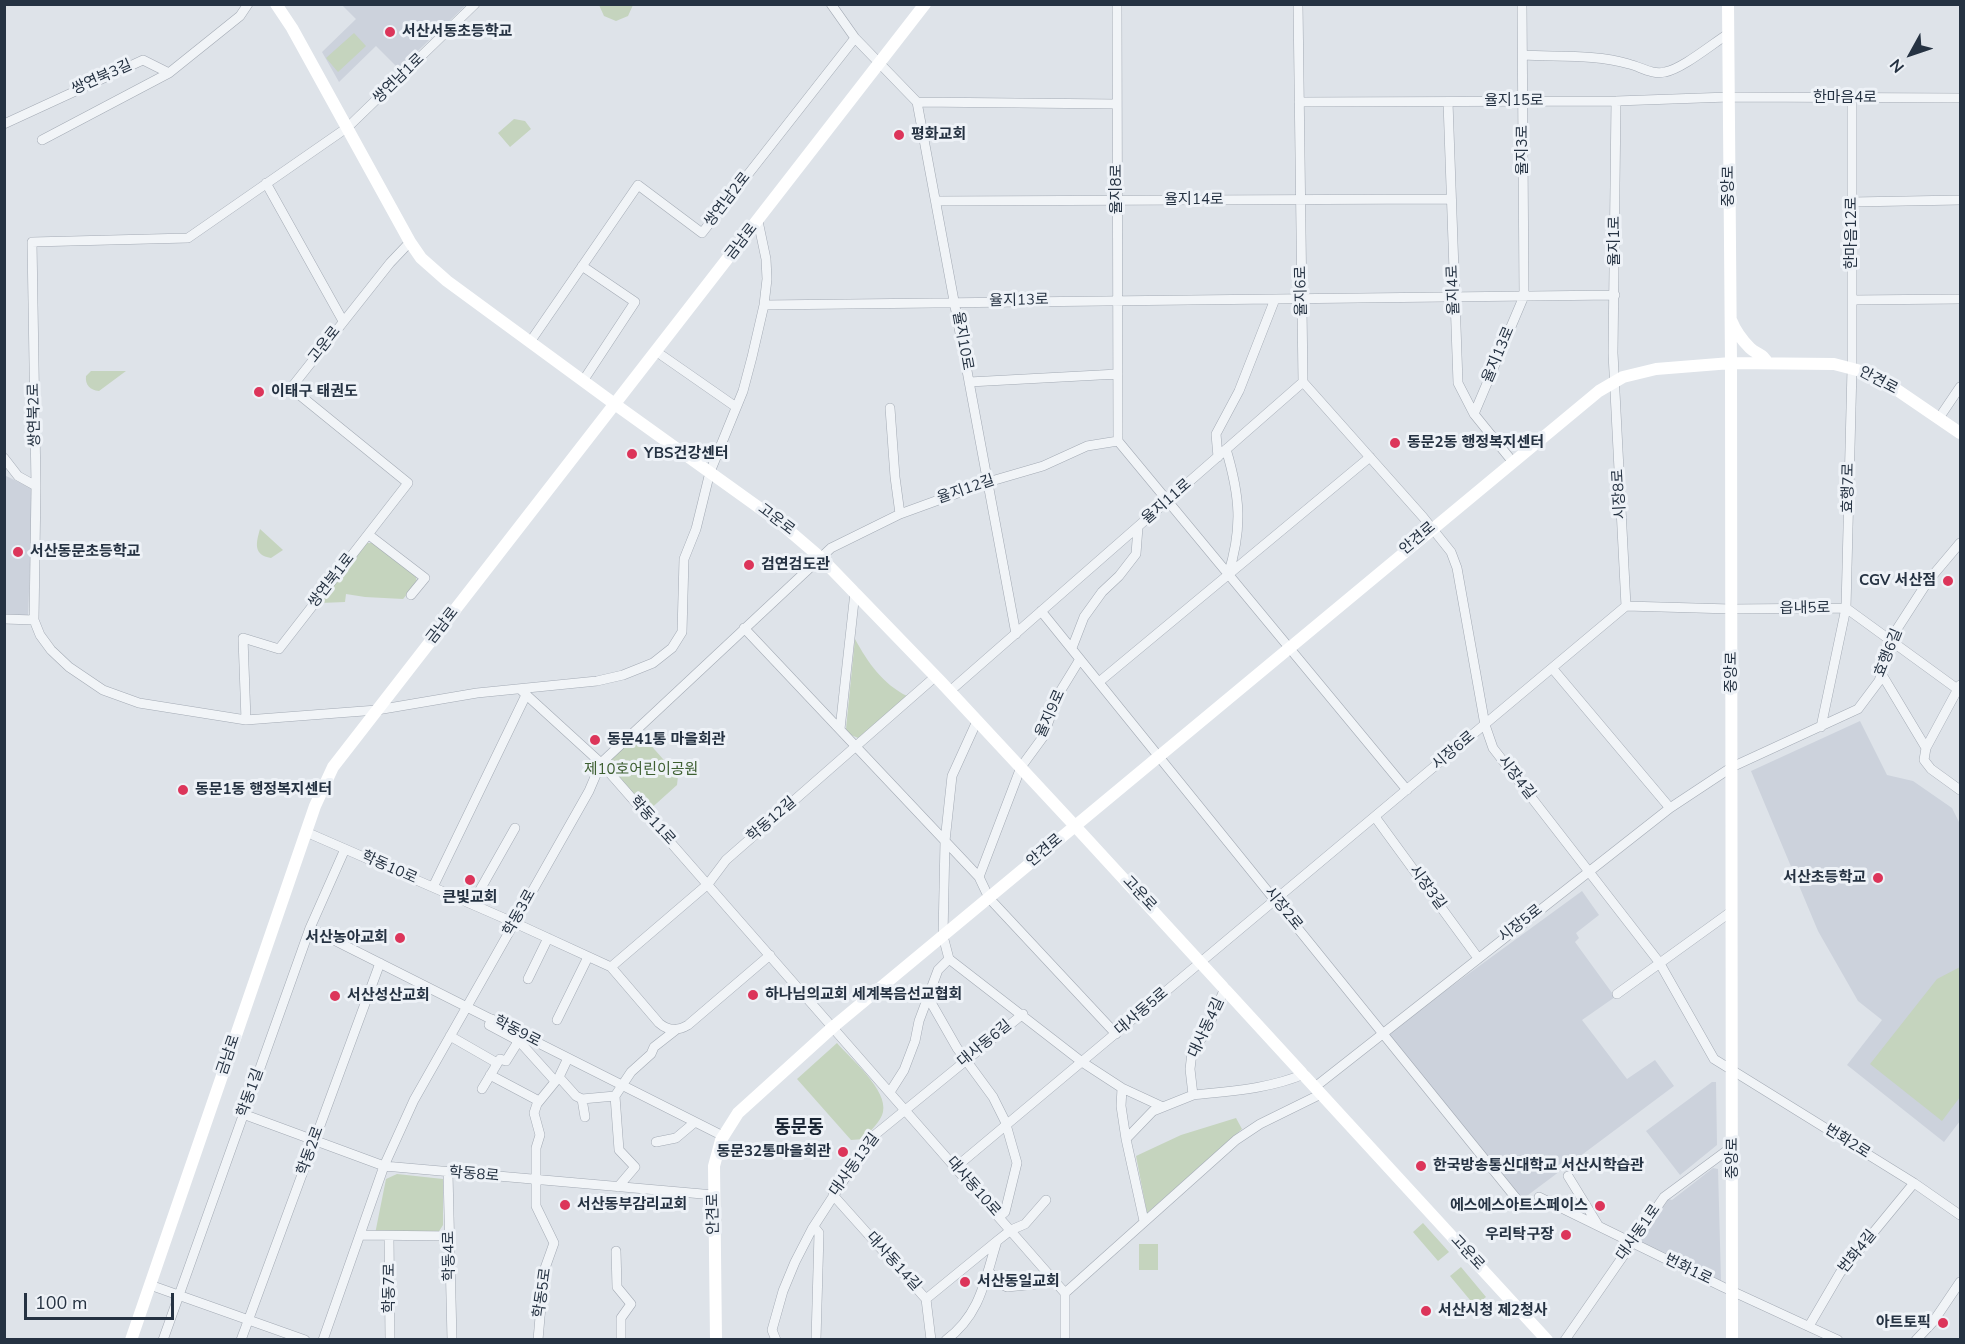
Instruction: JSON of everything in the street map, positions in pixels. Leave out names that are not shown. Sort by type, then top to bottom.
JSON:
[{"type":"street","points":[[42,140],[169,73],[240,16],[248,4]]},
{"type":"street","name":"고운로","points":[[276,4],[292,28],[420,257],[530,342],[779,522],[821,558],[1021,767],[1547,1340]]},
{"type":"street","name":"쌍연남1로","points":[[266,183],[348,127],[475,4]]},
{"type":"street","points":[[831,4],[855,38],[918,102],[1117,104]]},
{"type":"street","name":"금남로","points":[[131,1340],[306,832],[328,776],[925,4]]},
{"type":"street","name":"율지8로","points":[[1117,4],[1118,441]]},
{"type":"street","name":"율지6로","points":[[1298,4],[1303,382]]},
{"type":"street","name":"율지3로","points":[[1522,4],[1524,296]]},
{"type":"street","name":"중앙로","points":[[1728,4],[1731,363],[1732,1340]]},
{"type":"street","points":[[1523,55],[1607,59],[1628,63],[1656,73],[1667,72],[1728,34]]},
{"type":"street","name":"쌍연남2로","points":[[530,342],[638,185],[702,233],[855,38]]},
{"type":"street","name":"쌍연북3길","points":[[4,124],[143,60],[169,73]]},
{"type":"street","name":"율지15로","points":[[1299,102],[1616,101],[1729,97]]},
{"type":"street","name":"한마음4로","points":[[1729,97],[1960,98]]},
{"type":"street","name":"한마음12로","points":[[1852,99],[1852,368]]},
{"type":"street","name":"율지1로","points":[[1615,381],[1616,101]]},
{"type":"street","name":"율지10로","points":[[918,102],[1016,634]]},
{"type":"street","name":"율지4로","points":[[1448,102],[1458,383],[1474,414],[1512,461]]},
{"type":"street","points":[[266,183],[344,321]]},
{"type":"street","name":"쌍연북2로","points":[[266,183],[188,238],[32,242],[36,486],[34,620],[39,635],[69,667],[103,690],[139,703],[246,720],[377,710]]},
{"type":"street","name":"율지14로","points":[[936,201],[1451,199]]},
{"type":"street","points":[[1852,202],[1960,200]]},
{"type":"street","points":[[377,710],[477,693],[524,693],[597,681],[623,675],[659,660],[677,643],[684,625],[684,564],[696,529],[710,472],[736,407],[752,357],[764,304],[767,273],[758,221]]},
{"type":"street","name":"고운로","points":[[408,483],[291,388],[390,263],[410,242]]},
{"type":"street","points":[[582,266],[635,302],[583,381]]},
{"type":"street","name":"율지13로","points":[[764,304],[1615,294]]},
{"type":"street","name":"율지13로","points":[[1474,414],[1524,296]]},
{"type":"street","points":[[1218,457],[1216,434],[1239,391],[1275,298]]},
{"type":"street","points":[[1852,300],[1960,299]]},
{"type":"street","points":[[1730,318],[1748,346],[1765,358],[1767,363]]},
{"type":"street","points":[[657,352],[736,407]]},
{"type":"street","name":"안견로","points":[[716,1340],[715,1161],[723,1136],[744,1107],[833,1027],[1592,396],[1615,381],[1648,370],[1731,363],[1828,364],[1852,368],[1881,380],[1960,433]]},
{"type":"street","name":"효행7로","points":[[1821,727],[1846,608],[1852,368]]},
{"type":"street","points":[[969,382],[1118,374]]},
{"type":"street","name":"시장8로","points":[[1615,381],[1626,606]]},
{"type":"street","points":[[1303,382],[1432,527]]},
{"type":"street","name":"율지11로","points":[[1072,648],[1084,617],[1102,592],[1119,576],[1136,554],[1138,527],[1303,382]]},
{"type":"street","points":[[1939,418],[1960,387]]},
{"type":"street","points":[[890,408],[900,514]]},
{"type":"street","points":[[1118,441],[1407,790]]},
{"type":"street","name":"율지12길","points":[[821,558],[831,548],[900,514],[988,482],[1043,466],[1087,446],[1118,441]]},
{"type":"street","points":[[1226,449],[1237,488],[1239,513],[1234,556],[1228,575]]},
{"type":"street","points":[[1099,682],[1370,457]]},
{"type":"street","points":[[4,458],[18,476],[36,486]]},
{"type":"street","name":"쌍연북1로","points":[[246,720],[243,638],[279,649],[408,483]]},
{"type":"street","points":[[950,691],[1138,527]]},
{"type":"street","name":"시장4길","points":[[1432,527],[1451,552],[1455,562],[1485,725],[1493,748],[1659,962],[1714,1059],[1733,1071]]},
{"type":"street","points":[[369,535],[425,578],[411,596]]},
{"type":"street","name":"효행6길","points":[[1732,767],[1858,709],[1879,681],[1897,628],[1928,581],[1960,543]]},
{"type":"street","name":"학동3로","points":[[323,1340],[384,1166],[414,1100],[589,791],[601,764],[821,558]]},
{"type":"street","points":[[840,729],[855,592]]},
{"type":"street","points":[[1626,606],[1731,609]]},
{"type":"street","name":"시장6로","points":[[1202,962],[1626,606]]},
{"type":"street","name":"읍내5로","points":[[1731,609],[1846,608],[1960,688]]},
{"type":"street","name":"시장2로","points":[[1041,611],[1524,1208]]},
{"type":"street","points":[[4,619],[34,620]]},
{"type":"street","points":[[744,628],[979,877],[989,897],[1116,1034]]},
{"type":"street","name":"율지9로","points":[[979,877],[1021,767],[1043,737],[1058,695],[1080,659]]},
{"type":"street","points":[[1552,668],[1670,808]]},
{"type":"street","points":[[1881,674],[1926,748]]},
{"type":"street","name":"학동12길","points":[[611,967],[708,884],[726,860],[936,676]]},
{"type":"street","points":[[1960,688],[1926,748],[1924,760],[1931,769],[1960,790]]},
{"type":"street","points":[[433,887],[524,693]]},
{"type":"street","name":"학동11로","points":[[524,693],[601,764],[833,1027]]},
{"type":"street","points":[[890,1092],[904,1070],[938,970],[949,959],[943,936],[945,841],[952,776],[977,720]]},
{"type":"street","name":"시장5로","points":[[1144,1221],[1236,1140],[1318,1090],[1382,1033],[1589,871],[1670,808],[1732,767]]},
{"type":"street","name":"시장3길","points":[[1375,817],[1478,958]]},
{"type":"street","points":[[472,904],[514,828]]},
{"type":"street","name":"학동10로","points":[[306,832],[611,967],[661,1024],[674,1029]]},
{"type":"street","name":"학동1길","points":[[163,1340],[310,928],[345,849]]},
{"type":"street","points":[[1617,994],[1732,911]]},
{"type":"street","name":"학동9로","points":[[310,928],[492,1019],[521,1038],[567,1058],[723,1136]]},
{"type":"street","points":[[528,980],[548,938]]},
{"type":"street","points":[[618,1186],[635,1167],[619,1150],[615,1096],[622,1085],[651,1054],[654,1047],[674,1029],[688,1025],[770,955]]},
{"type":"street","points":[[557,1020],[588,957]]},
{"type":"street","name":"대사동6길","points":[[905,1109],[1023,1014],[949,959]]},
{"type":"street","name":"대사동5로","points":[[956,1167],[1202,962]]},
{"type":"street","name":"학동2로","points":[[241,1340],[380,963]]},
{"type":"street","name":"대사동4길","points":[[1193,1095],[1191,1059],[1213,1020],[1226,988]]},
{"type":"street","points":[[929,999],[957,1048],[993,1097],[1006,1125],[1016,1157],[1016,1168],[1005,1212],[999,1217]]},
{"type":"street","points":[[1023,1014],[1082,1062],[1122,1088],[1163,1107]]},
{"type":"street","name":"대사동10로","points":[[833,1027],[1065,1293]]},
{"type":"street","points":[[450,1036],[497,1063]]},
{"type":"street","points":[[482,1089],[500,1059],[506,1061],[521,1038],[557,1079],[576,1096],[582,1099],[615,1096]]},
{"type":"street","points":[[490,1075],[540,1101],[557,1079],[567,1058]]},
{"type":"street","name":"번화2로","points":[[1733,1071],[1959,1210]]},
{"type":"street","points":[[1126,1139],[1153,1111],[1193,1095],[1257,1088],[1288,1081],[1304,1074]]},
{"type":"street","points":[[1065,1340],[1065,1293],[1144,1221],[1126,1139],[1121,1106],[1122,1088]]},
{"type":"street","points":[[582,1099],[585,1117]]},
{"type":"street","name":"학동5로","points":[[538,1340],[544,1271],[554,1243],[536,1206],[536,1148],[540,1135],[534,1113],[540,1101]]},
{"type":"street","name":"대사동13길","points":[[776,1340],[772,1330],[783,1291],[814,1227],[871,1138],[905,1109]]},
{"type":"street","name":"학동8로","points":[[243,1114],[384,1166],[714,1195]]},
{"type":"street","points":[[656,1142],[676,1138],[695,1122]]},
{"type":"street","name":"대사동1로","points":[[1565,1340],[1664,1197],[1733,1146]]},
{"type":"street","name":"학동4로","points":[[448,1173],[452,1340]]},
{"type":"street","points":[[1568,1176],[1600,1227]]},
{"type":"street","name":"번화4길","points":[[1809,1326],[1839,1273],[1914,1183]]},
{"type":"street","name":"대사동14길","points":[[833,1195],[926,1299],[931,1340]]},
{"type":"street","name":"번화1로","points":[[1539,1197],[1838,1340]]},
{"type":"street","points":[[946,1340],[957,1332],[974,1311],[997,1241],[1011,1230],[1025,1224],[1046,1200]]},
{"type":"street","points":[[814,1227],[819,1233],[816,1340]]},
{"type":"street","points":[[360,1235],[450,1236]]},
{"type":"street","name":"학동7로","points":[[389,1236],[390,1340]]},
{"type":"street","name":"대사동10로","points":[[926,1299],[997,1241]]},
{"type":"street","points":[[616,1251],[617,1287],[630,1304],[621,1318],[621,1340]]},
{"type":"street","points":[[988,1271],[1007,1287],[1056,1282]]},
{"type":"street","points":[[1916,1340],[1933,1322],[1960,1282]]},
{"type":"street","points":[[150,1285],[305,1340]]},
{"type":"shaded area","name":"서산서동초등학교","points":[[342,5],[466,5],[399,69],[376,46],[339,82],[322,52],[356,19]]},
{"type":"shaded area","name":"서산동문초등학교","points":[[4,475],[33,489],[28,616],[5,616]]},
{"type":"shaded area","name":"서산초등학교","points":[[1860,721],[1887,775],[1913,781],[1952,808],[1960,824],[1960,1121],[1944,1142],[1847,1065],[1882,1020],[1858,1001],[1818,931],[1751,771]]},
{"type":"shaded area","points":[[1582,891],[1599,915],[1576,933],[1579,938],[1575,942],[1615,997],[1582,1020],[1627,1079],[1655,1060],[1674,1086],[1520,1201],[1386,1034]]},
{"type":"shaded area","points":[[1712,1082],[1716,1082],[1717,1145],[1680,1175],[1646,1131]]},
{"type":"shaded area","points":[[1713,1168],[1718,1169],[1721,1281],[1641,1243],[1639,1237],[1668,1199],[1672,1200]]},
{"type":"green space","points":[[599,5],[633,5],[628,16],[616,21],[604,16]]},
{"type":"green space","points":[[354,33],[366,46],[338,72],[326,58]]},
{"type":"green space","points":[[514,119],[525,121],[531,129],[510,147],[498,133]]},
{"type":"green space","points":[[91,371],[126,371],[99,391],[93,390],[87,384],[86,376]]},
{"type":"green space","points":[[260,529],[283,550],[271,558],[261,554],[257,548]]},
{"type":"green space","points":[[366,543],[374,543],[416,576],[417,583],[403,599],[346,594],[345,602],[320,603]]},
{"type":"green space","points":[[855,639],[877,672],[907,696],[858,738],[846,729]]},
{"type":"green space","name":"제10호어린이공원","points":[[640,733],[678,776],[677,785],[647,812],[604,764]]},
{"type":"green space","points":[[1960,967],[1960,1097],[1942,1121],[1870,1064],[1937,979]]},
{"type":"green space","points":[[837,1043],[867,1075],[880,1094],[883,1103],[880,1119],[864,1139],[851,1140],[797,1079]]},
{"type":"green space","points":[[1236,1118],[1242,1129],[1147,1213],[1136,1156],[1181,1135]]},
{"type":"green space","points":[[397,1174],[443,1179],[443,1225],[438,1233],[375,1234],[386,1179]]},
{"type":"green space","points":[[1423,1223],[1449,1252],[1438,1261],[1413,1232]]},
{"type":"green space","points":[[1139,1244],[1158,1244],[1158,1270],[1139,1270]]},
{"type":"green space","points":[[1461,1267],[1486,1297],[1475,1306],[1450,1276]]},
{"type":"place","name":"서산서동초등학교","points":[[390,32]]},
{"type":"place","name":"평화교회","points":[[899,135]]},
{"type":"place","name":"이태구 태권도","points":[[259,392]]},
{"type":"place","name":"동문2동 행정복지센터","points":[[1395,443]]},
{"type":"place","name":"YBS건강센터","points":[[632,454]]},
{"type":"place","name":"서산동문초등학교","points":[[18,552]]},
{"type":"place","name":"검연검도관","points":[[749,565]]},
{"type":"place","name":"CGV 서산점","points":[[1948,581]]},
{"type":"place","name":"동문41통 마을회관","points":[[595,740]]},
{"type":"place","name":"동문1동 행정복지센터","points":[[183,790]]},
{"type":"place","name":"서산초등학교","points":[[1878,878]]},
{"type":"place","name":"큰빛교회","points":[[470,880]]},
{"type":"place","name":"서산농아교회","points":[[400,938]]},
{"type":"place","name":"하나님의교회 세계복음선교협회","points":[[753,995]]},
{"type":"place","name":"서산성산교회","points":[[335,996]]},
{"type":"place","name":"동문32통마을회관","points":[[843,1152]]},
{"type":"place","name":"한국방송통신대학교 서산시학습관","points":[[1421,1166]]},
{"type":"place","name":"서산동부감리교회","points":[[565,1205]]},
{"type":"place","name":"에스에스아트스페이스","points":[[1600,1206]]},
{"type":"place","name":"우리탁구장","points":[[1566,1235]]},
{"type":"place","name":"서산동일교회","points":[[965,1282]]},
{"type":"place","name":"서산시청 제2청사","points":[[1426,1311]]},
{"type":"place","name":"아트토픽","points":[[1943,1323]]},
{"type":"district","name":"동문동","points":[[799,1129]]}]
